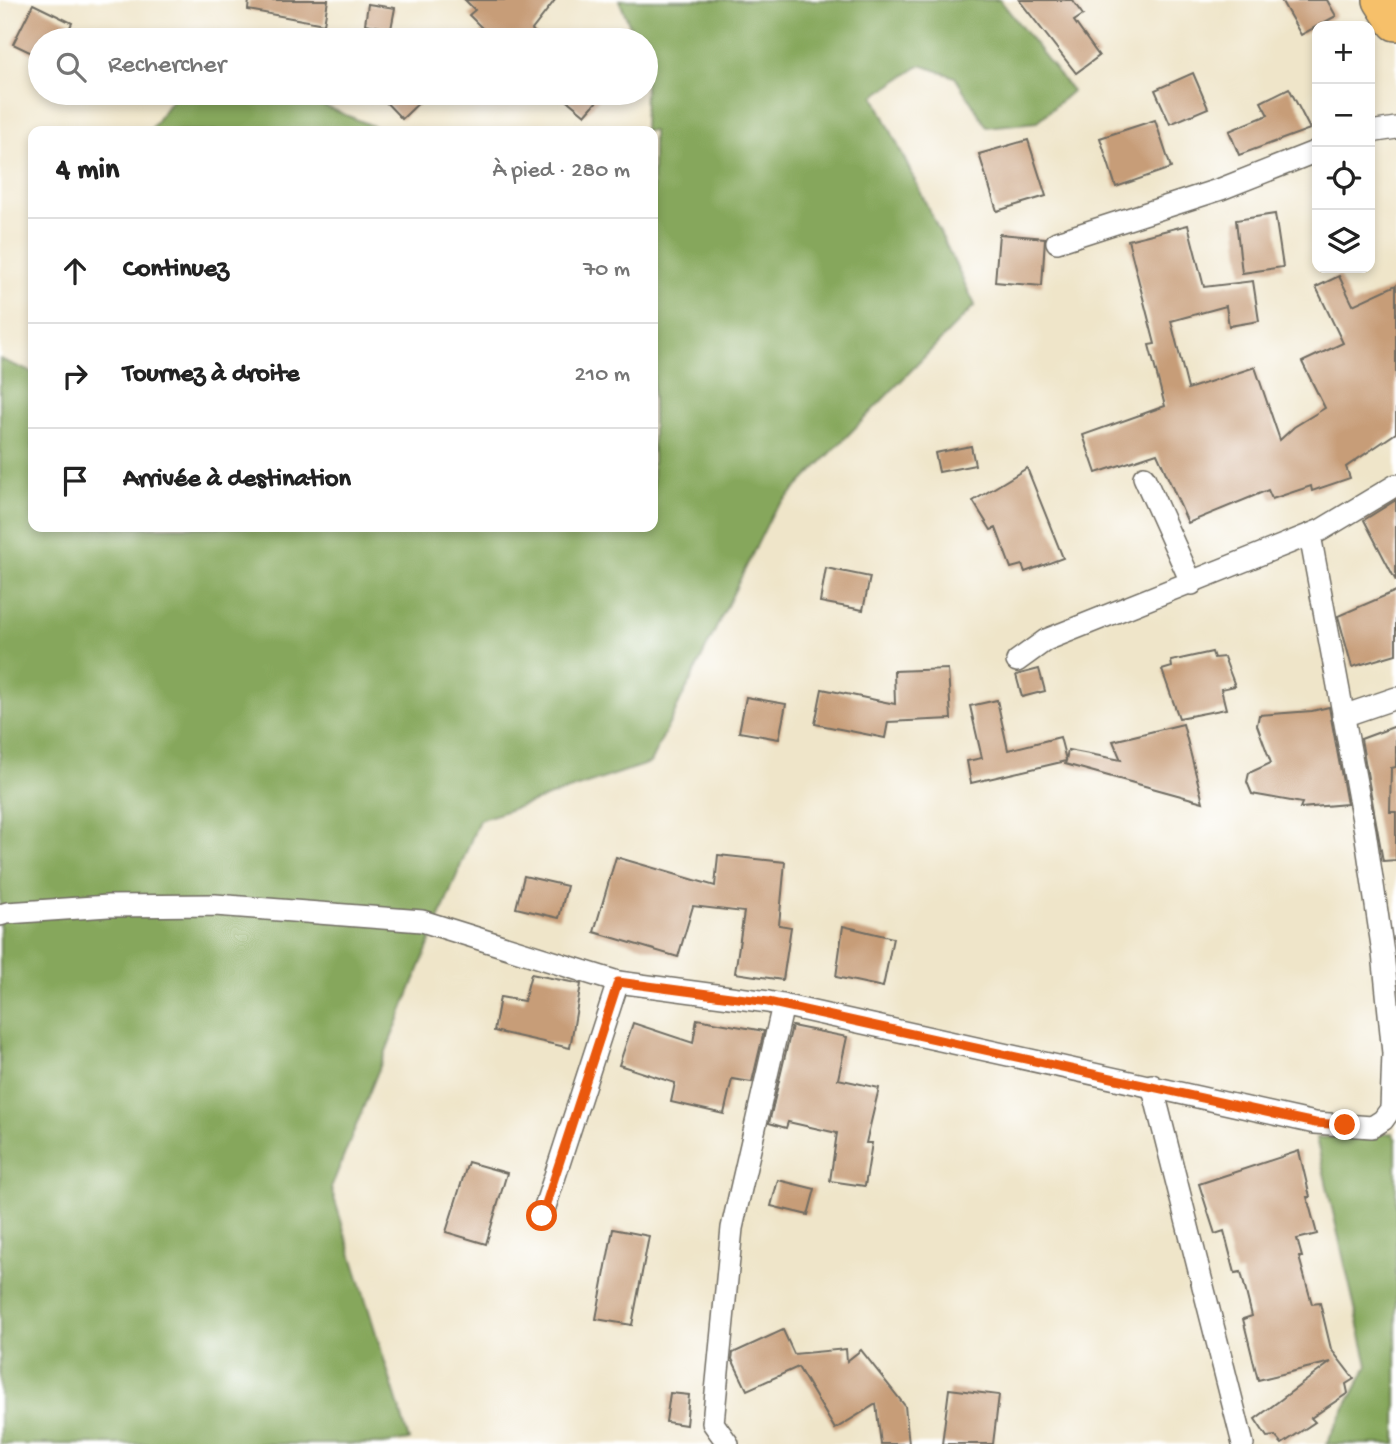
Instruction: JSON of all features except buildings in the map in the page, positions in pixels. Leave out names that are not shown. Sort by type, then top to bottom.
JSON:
[{"type":"highway","points":[[1382,0],[1396,22]]},
{"type":"street","points":[[1375,131],[1396,128]]},
{"type":"street","points":[[1057,242],[1221,189],[1312,153]]},
{"type":"street","points":[[1144,477],[1192,584]]},
{"type":"street","points":[[1017,661],[1046,640],[1310,535],[1396,485]]},
{"type":"street","points":[[0,915],[108,906],[215,905],[422,921],[618,982],[783,1005],[1315,1123],[1372,1127],[1383,1121],[1391,1109],[1394,1053],[1383,953],[1364,831],[1310,535]]},
{"type":"street","points":[[1343,716],[1396,698]]},
{"type":"street","points":[[542,1216],[618,982]]},
{"type":"street","points":[[728,1444],[713,1423],[732,1227],[783,1005]]},
{"type":"street","points":[[1152,1085],[1243,1444]]},
{"type":"green space","points":[[619,0],[1000,0],[1072,91],[1037,122],[987,127],[955,77],[921,65],[874,96],[975,305],[773,512],[650,763],[479,820],[331,1188],[409,1440],[383,1444],[0,1444],[0,359],[28,371],[28,532],[658,532],[658,126],[644,126],[645,105],[658,105],[658,28],[631,28]]},
{"type":"green space","points":[[168,105],[321,105],[373,126],[153,126]]},
{"type":"green space","points":[[1392,1133],[1396,1140],[1396,1444],[1326,1444],[1368,1365],[1316,1138]]},
{"type":"route","points":[[542,1216],[618,982],[768,1002],[1315,1123],[1345,1125]]}]
